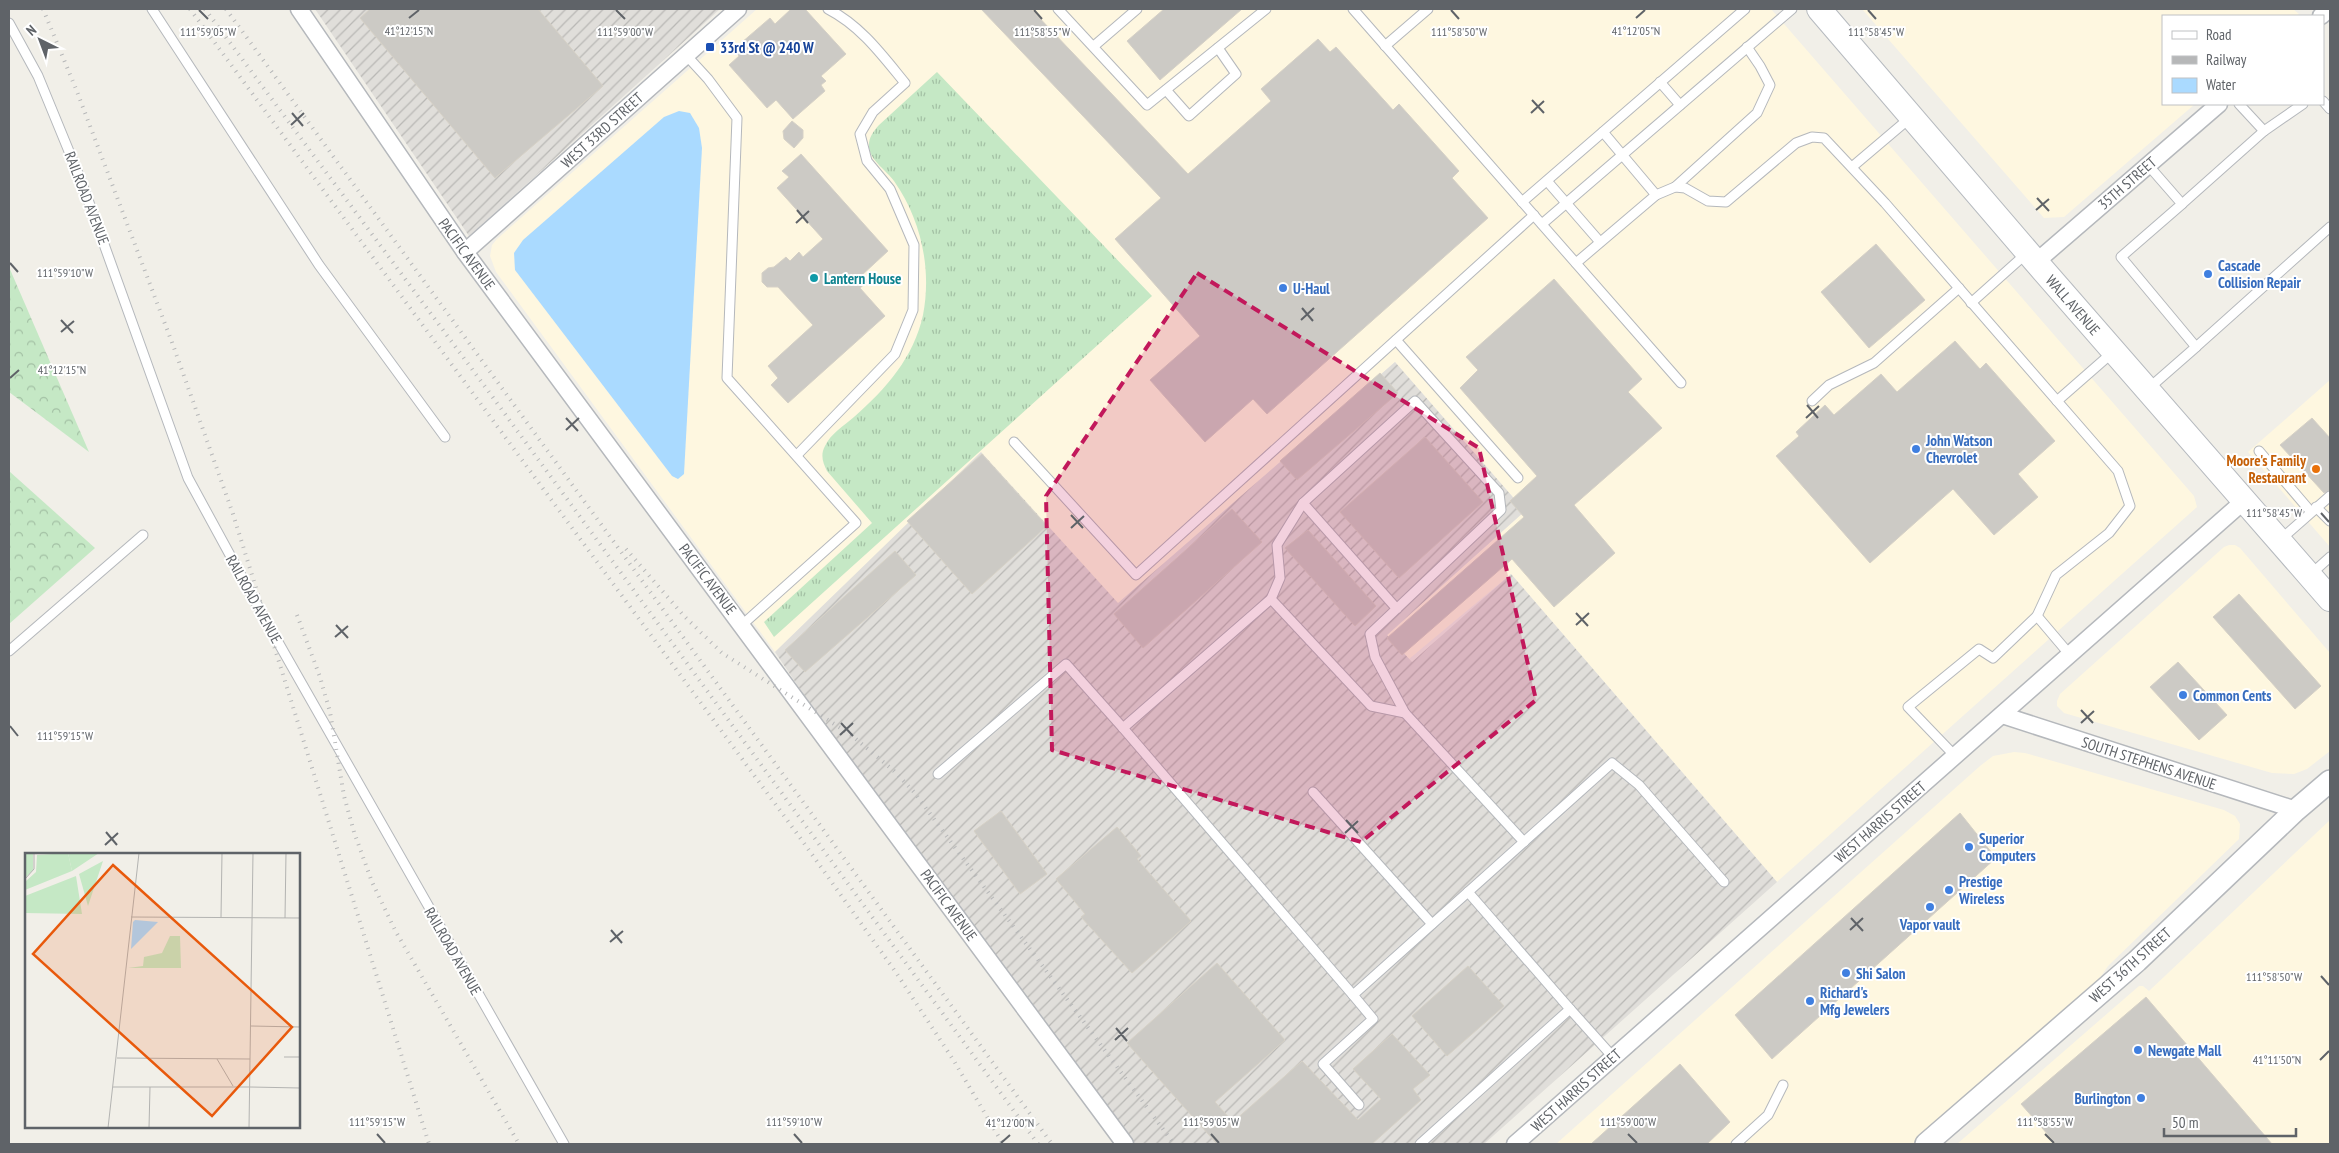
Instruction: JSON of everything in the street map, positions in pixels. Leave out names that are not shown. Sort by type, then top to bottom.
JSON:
[{"type":"main road","name":"WALL AVENUE","points":[[1819,9],[2147,390],[2330,599]]},
{"type":"street","name":"PACIFIC AVENUE","points":[[299,9],[465,252],[1125,1144]]},
{"type":"street","name":"WEST 33RD STREET","points":[[465,252],[738,9]]},
{"type":"street","name":"35TH STREET","points":[[2032,257],[2148,165],[2218,105]]},
{"type":"street","name":"WEST HARRIS STREET","points":[[1515,1144],[2245,500]]},
{"type":"street","name":"SOUTH STEPHENS AVENUE","points":[[2002,715],[2296,810]]},
{"type":"street","name":"WEST 36TH STREET","points":[[1926,1144],[2137,961],[2296,810],[2330,781]]},
{"type":"lane","points":[[152,9],[319,265],[445,437]]},
{"type":"lane","points":[[797,455],[894,354],[913,310],[914,244],[890,189],[867,162],[860,134],[873,112],[905,83],[863,32],[847,18],[828,9]]},
{"type":"lane","points":[[1058,9],[1147,105],[1266,9]]},
{"type":"lane","points":[[1094,46],[1137,9]]},
{"type":"lane","points":[[1353,9],[1681,383]]},
{"type":"lane","points":[[1385,46],[1428,9]]},
{"type":"lane","points":[[1522,202],[1744,9]]},
{"type":"lane","points":[[1542,224],[1792,9]]},
{"type":"lane","name":"RAILROAD AVENUE","points":[[9,23],[38,76],[82,183],[188,478],[270,630],[564,1144]]},
{"type":"lane","points":[[1576,263],[1656,195],[1675,187],[1757,113],[1770,85],[1747,47]]},
{"type":"lane","points":[[1166,90],[1188,116],[1236,74],[1218,48]]},
{"type":"lane","points":[[686,55],[708,78],[737,118],[727,378],[856,523],[742,625]]},
{"type":"lane","points":[[1660,82],[1680,105]]},
{"type":"lane","points":[[2240,105],[2264,131]]},
{"type":"lane","points":[[2196,347],[2121,257],[2264,131],[2302,105]]},
{"type":"lane","points":[[1852,168],[1911,117]]},
{"type":"lane","points":[[1603,132],[1656,195]]},
{"type":"lane","points":[[1675,187],[1685,188],[1708,201],[1726,202],[1796,143],[1812,137],[1824,138],[1959,288],[2118,470],[2130,506],[2109,533],[2056,575],[2037,616],[1992,658],[1979,649],[1908,707],[1955,756]]},
{"type":"lane","points":[[2148,165],[2182,204]]},
{"type":"lane","points":[[1547,181],[1600,242]]},
{"type":"lane","points":[[1014,442],[1136,575],[1534,215]]},
{"type":"lane","points":[[2147,390],[2330,227]]},
{"type":"lane","points":[[1972,303],[2032,257]]},
{"type":"lane","points":[[1812,401],[1829,385],[1874,363],[1959,288]]},
{"type":"lane","points":[[1396,340],[1518,478]]},
{"type":"lane","points":[[2057,401],[2114,351]]},
{"type":"lane","points":[[1123,728],[1271,598],[1280,578],[1277,545],[1303,503],[1415,401],[1498,493],[1501,510],[1370,634],[1375,656],[1406,713],[1524,842]]},
{"type":"lane","points":[[2259,450],[2314,510],[2330,521]]},
{"type":"lane","points":[[2280,540],[2330,496]]},
{"type":"lane","points":[[1303,503],[1397,608]]},
{"type":"lane","points":[[9,651],[143,535]]},
{"type":"lane","points":[[2310,575],[2330,557]]},
{"type":"lane","points":[[1271,598],[1371,706],[1406,713]]},
{"type":"lane","points":[[2037,616],[2070,655]]},
{"type":"lane","points":[[938,774],[1066,664],[1373,1019],[1323,1064],[1359,1105]]},
{"type":"lane","points":[[1353,995],[1612,763],[1639,785],[1724,882]]},
{"type":"lane","points":[[1314,792],[1432,924]]},
{"type":"lane","points":[[1468,892],[1613,1057]]},
{"type":"lane","points":[[1420,1144],[1570,1009]]},
{"type":"lane","points":[[1736,1144],[1768,1115],[1783,1084]]},
{"type":"highlighted area","points":[[1197,273],[1479,448],[1536,700],[1361,842],[1052,750],[1046,496]]},
{"type":"shaded area","points":[[315,9],[720,9],[469,236]]},
{"type":"shaded area","points":[[757,9],[1771,9],[2194,496],[2197,507],[1777,882],[1511,574],[1409,659],[1387,635],[1525,511],[1395,362],[1118,604],[981,453],[775,652],[496,272],[490,256],[492,245],[497,239]]},
{"type":"shaded area","points":[[1862,9],[2293,9],[2299,14],[2162,15],[2162,105],[2194,105],[2064,217],[2044,218]]},
{"type":"shaded area","points":[[1395,362],[1525,511],[1387,635],[1412,662],[1511,574],[1777,882],[1484,1144],[1131,1144],[823,723],[775,652],[981,452],[1118,603]]},
{"type":"shaded area","points":[[2330,380],[2330,547],[2248,452]]},
{"type":"shaded area","points":[[2235,545],[2240,548],[2330,653],[2330,751],[2307,769],[2294,774],[2272,773],[2064,713],[2057,706],[2060,694],[2224,547]]},
{"type":"shaded area","points":[[2014,752],[2025,753],[2224,810],[2235,816],[2240,824],[2239,839],[2108,966],[2093,988],[1913,1144],[1556,1144],[1980,766],[1993,756]]},
{"type":"shaded area","points":[[2330,820],[2330,1144],[1957,1144],[2139,986],[2143,986],[2149,991]]},
{"type":"green space","points":[[937,72],[1152,296],[774,637],[764,622],[872,523],[827,471],[823,462],[823,449],[834,434],[866,406],[888,383],[906,358],[919,330],[923,315],[926,280],[922,245],[911,212],[903,196],[894,181],[870,153],[869,141],[879,125]]},
{"type":"green space","points":[[9,267],[89,452],[9,392]]},
{"type":"green space","points":[[9,471],[95,548],[9,624]]},
{"type":"water","points":[[679,111],[690,113],[699,128],[702,148],[684,474],[678,479],[672,476],[515,270],[514,253],[523,240],[664,117]]},
{"type":"building","points":[[370,9],[538,9],[603,86],[495,178],[360,18]]},
{"type":"building","points":[[791,9],[805,9],[846,54],[821,76],[826,81],[821,85],[825,91],[793,119],[776,100],[767,108],[729,65],[739,56],[735,52],[743,45],[741,43],[770,18],[775,24]]},
{"type":"building","name":"U-Haul","points":[[981,9],[1031,9],[1188,174],[1271,101],[1261,89],[1318,39],[1330,52],[1336,47],[1393,110],[1399,104],[1459,171],[1452,178],[1488,218],[1267,414],[1253,399],[1205,442],[1150,380],[1200,336],[1115,239],[1161,198]]},
{"type":"building","points":[[1164,9],[1242,9],[1160,80],[1127,41]]},
{"type":"building","points":[[792,121],[803,130],[803,138],[794,148],[784,139],[783,131]]},
{"type":"building","name":"Lantern House","points":[[801,154],[888,251],[862,275],[868,281],[860,288],[885,316],[788,403],[771,385],[778,378],[768,366],[813,325],[778,287],[767,287],[762,282],[762,273],[768,268],[774,267],[786,257],[790,261],[799,252],[803,257],[823,239],[777,188],[789,177],[782,171]]},
{"type":"building","points":[[1876,244],[1925,300],[1869,348],[1821,292]]},
{"type":"building","points":[[1554,279],[1642,379],[1628,392],[1662,428],[1574,505],[1615,553],[1554,607],[1512,559],[1402,655],[1387,638],[1524,517],[1510,501],[1537,476],[1460,388],[1478,370],[1466,357]]},
{"type":"building","name":"John Watson Chevrolet","points":[[1955,341],[1980,369],[1986,363],[2055,441],[2018,474],[2038,497],[1994,535],[1953,489],[1870,563],[1776,456],[1799,436],[1796,432],[1825,405],[1834,415],[1881,374],[1897,392]]},
{"type":"building","points":[[1380,373],[1398,393],[1297,480],[1280,461]]},
{"type":"building","name":"Moore's Family Restaurant","points":[[2312,418],[2330,438],[2330,490],[2324,493],[2280,445]]},
{"type":"building","points":[[1425,437],[1483,502],[1399,578],[1340,512]]},
{"type":"building","points":[[982,454],[1047,526],[972,594],[907,521]]},
{"type":"building","points":[[1232,509],[1262,542],[1143,648],[1114,614]]},
{"type":"building","points":[[1308,530],[1376,606],[1355,626],[1285,548]]},
{"type":"building","points":[[895,551],[916,575],[805,672],[785,650]]},
{"type":"building","name":"Common Cents","points":[[2239,594],[2321,686],[2295,709],[2213,617]]},
{"type":"building","name":"Common Cents","points":[[2178,662],[2227,715],[2199,740],[2150,687]]},
{"type":"building","points":[[1001,811],[1047,874],[1020,894],[974,831]]},
{"type":"building","points":[[1960,813],[1996,858],[1772,1059],[1735,1015]]},
{"type":"building","points":[[1117,827],[1141,856],[1137,859],[1191,921],[1132,973],[1081,917],[1085,914],[1056,879]]},
{"type":"building","points":[[1217,963],[1285,1040],[1215,1102],[1233,1122],[1302,1061],[1358,1120],[1381,1099],[1353,1069],[1392,1034],[1430,1075],[1413,1089],[1421,1100],[1372,1144],[1217,1144],[1127,1043]]},
{"type":"building","points":[[1468,966],[1504,1006],[1447,1056],[1412,1016]]},
{"type":"building","name":"Newgate Mall","points":[[2146,997],[2272,1144],[2056,1144],[2021,1104]]},
{"type":"building","points":[[1680,1064],[1730,1122],[1707,1144],[1591,1144]]},
{"type":"railway","points":[[43,9],[76,89],[173,345],[233,514],[429,1144]]},
{"type":"railway","points":[[190,9],[801,839],[897,974],[954,1061],[1003,1144]]},
{"type":"railway","points":[[205,9],[486,388],[1038,1144]]},
{"type":"railway","points":[[226,9],[1052,1144]]},
{"type":"railway","points":[[626,549],[684,616],[722,653],[850,734],[894,771],[914,792],[1174,1144]]},
{"type":"railway","points":[[297,615],[320,677],[330,712],[344,796],[354,832],[372,882],[396,932],[519,1144]]},
{"type":"place","name":"33rd St @ 240 W","points":[[710,47]]},
{"type":"place","name":"Cascade Collision Repair","points":[[2208,274]]},
{"type":"place","name":"Lantern House","points":[[814,278]]},
{"type":"place","name":"U-Haul","points":[[1283,288]]},
{"type":"place","name":"John Watson Chevrolet","points":[[1916,449]]},
{"type":"place","name":"Moore's Family Restaurant","points":[[2316,469]]},
{"type":"place","name":"Common Cents","points":[[2183,695]]},
{"type":"place","name":"Superior Computers","points":[[1969,847]]},
{"type":"place","name":"Prestige Wireless","points":[[1949,890]]},
{"type":"place","name":"Vapor vault","points":[[1930,907]]},
{"type":"place","name":"Shi Salon","points":[[1846,973]]},
{"type":"place","name":"Richard's Mfg Jewelers","points":[[1810,1001]]},
{"type":"place","name":"Newgate Mall","points":[[2138,1050]]},
{"type":"place","name":"Burlington","points":[[2141,1098]]}]
